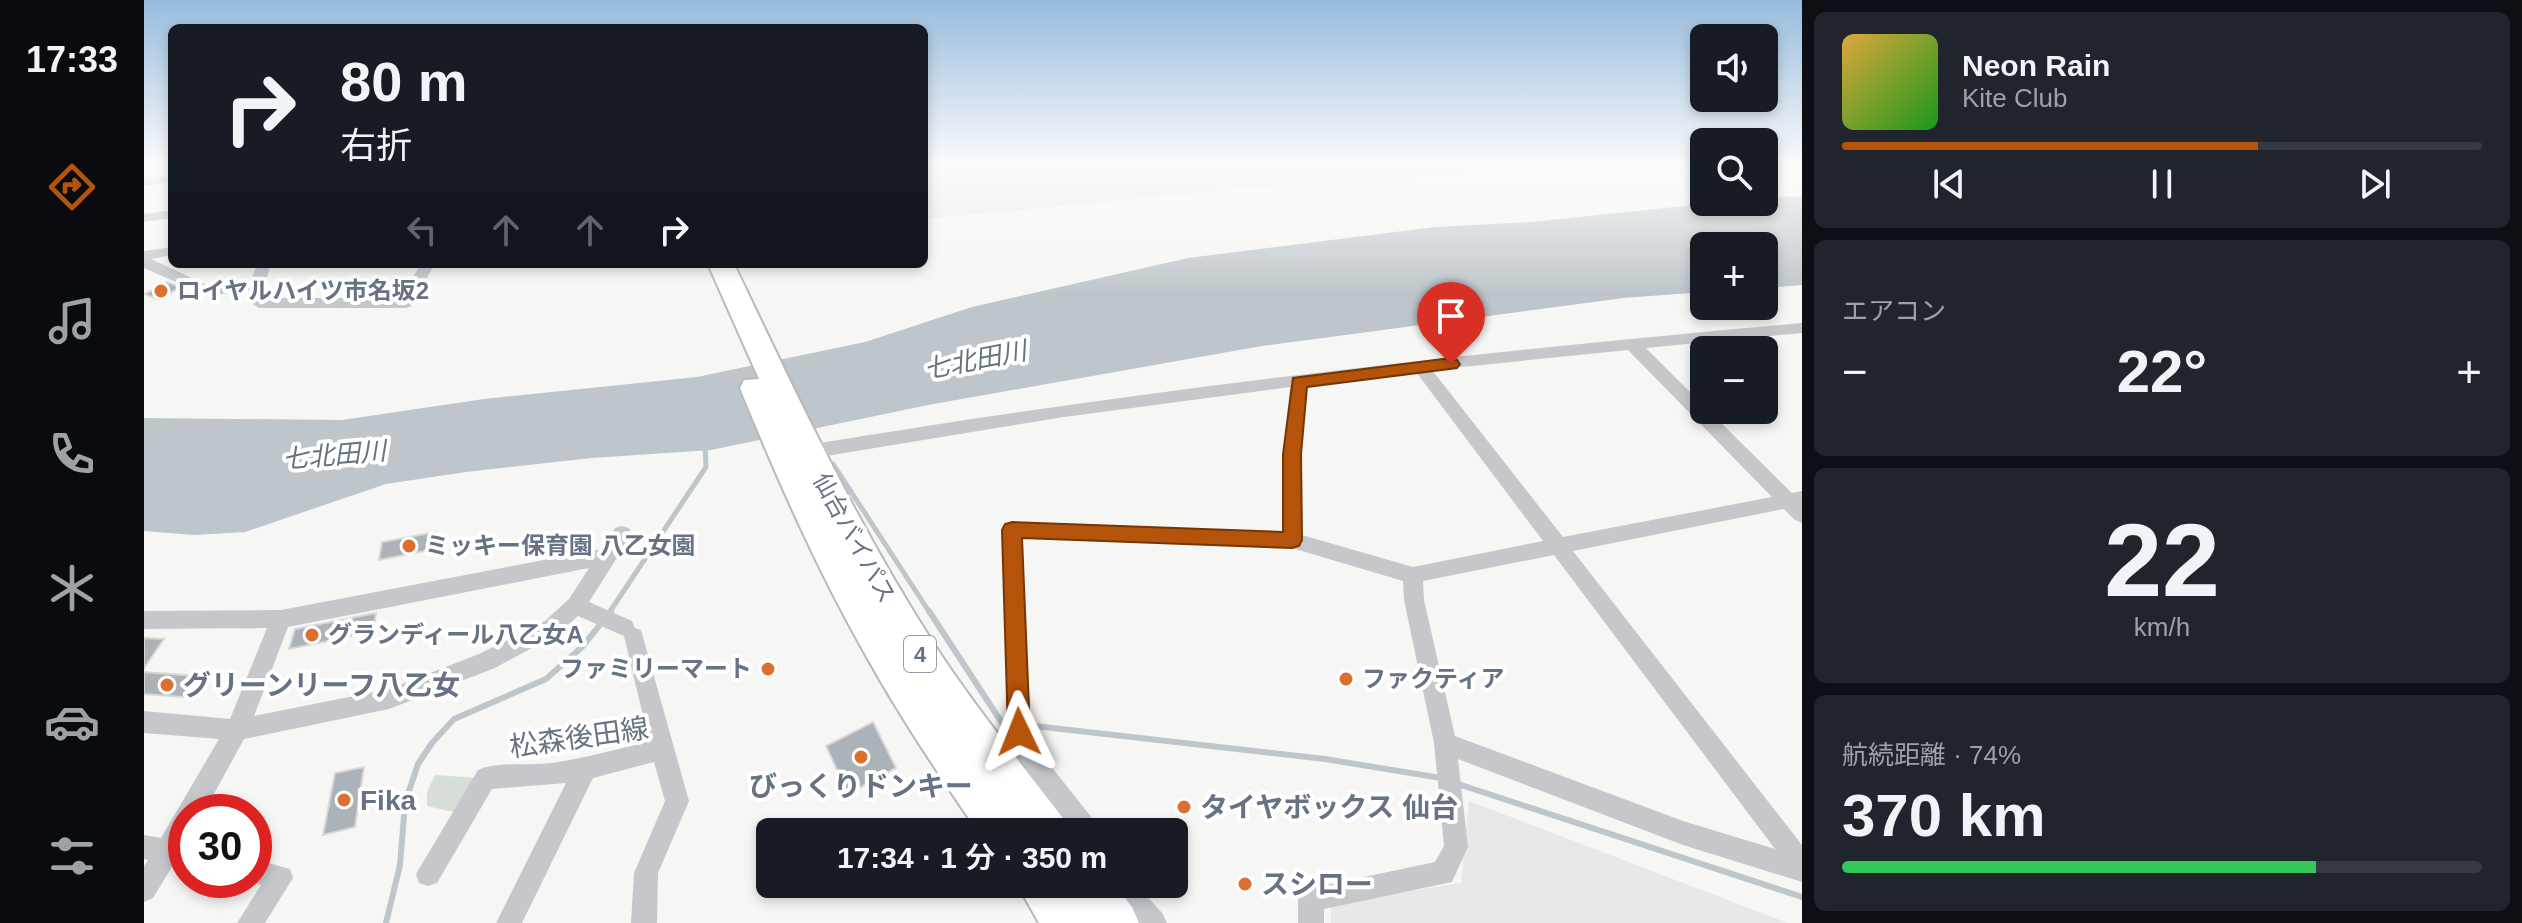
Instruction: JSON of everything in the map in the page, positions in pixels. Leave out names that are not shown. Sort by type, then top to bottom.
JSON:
[{"type":"highway","name":"仙台バイパス","points":[[704,268],[807,461],[921,656],[1037,818]]},
{"type":"highway","name":"仙台バイパス","points":[[723,268],[807,461],[847,585],[897,673],[994,818]]},
{"type":"street","points":[[144,218],[168,215]]},
{"type":"street","points":[[144,256],[168,252]]},
{"type":"street","points":[[144,262],[207,291],[257,284]]},
{"type":"street","points":[[263,268],[257,284],[259,303],[405,303],[426,268]]},
{"type":"street","points":[[807,461],[1102,406],[1631,343],[1802,328]]},
{"type":"street","points":[[1631,343],[1797,505]]},
{"type":"street","points":[[1421,367],[1802,867]]},
{"type":"street","points":[[1292,540],[1292,454],[1299,382]]},
{"type":"street","points":[[1076,818],[1020,745],[1012,530],[1292,540],[1413,575],[1556,545],[1797,505]]},
{"type":"street","points":[[622,534],[608,556],[609,621],[662,749]]},
{"type":"street","points":[[144,620],[281,619],[608,556]]},
{"type":"street","points":[[1311,923],[1311,899],[1443,873],[1456,847],[1445,748],[1414,600],[1413,575]]},
{"type":"street","points":[[201,794],[237,730],[281,619]]},
{"type":"street","points":[[144,722],[237,730],[389,699],[487,661],[552,627],[609,621]]},
{"type":"street","points":[[1445,748],[1683,833],[1802,867]]},
{"type":"street","name":"松森後田線","points":[[428,874],[486,778],[520,779],[585,769],[662,749],[677,801],[646,873],[644,923]]},
{"type":"street","points":[[509,923],[585,769]]},
{"type":"street","points":[[144,847],[168,851]]},
{"type":"street","points":[[144,889],[168,864]]},
{"type":"street","points":[[272,876],[281,878],[272,891]]},
{"type":"street","points":[[250,923],[267,898]]},
{"type":"street","points":[[1098,899],[1154,923]]},
{"type":"shaded area","points":[[928,207],[1048,207],[928,219]]},
{"type":"shaded area","points":[[435,775],[478,778],[458,813],[427,806],[427,792]]},
{"type":"shaded area","points":[[1469,801],[1788,923],[1331,923],[1331,903],[1461,883]]},
{"type":"water","name":"七北田川","points":[[1673,207],[1690,207],[1690,216],[1778,216],[1778,207],[1802,207],[1802,285],[1778,287],[1778,232],[1690,232],[1690,293],[1624,298],[1262,346],[928,405],[711,450],[592,458],[386,484],[245,532],[194,535],[144,531],[144,418],[342,420],[484,399],[697,377],[865,342],[972,307],[1188,258],[1435,227],[1532,222]]},
{"type":"building","name":"ロイヤルハイツ市名坂2","points":[[167,282],[180,287],[159,300],[145,294]]},
{"type":"building","name":"ミッキー保育園 八乙女園","points":[[436,532],[435,549],[379,560],[382,542]]},
{"type":"building","points":[[376,613],[373,632],[289,649],[295,629]]},
{"type":"building","points":[[144,638],[164,639],[144,668]]},
{"type":"building","name":"グリーンリーフ八乙女","points":[[144,672],[196,676],[184,697],[144,694]]},
{"type":"building","name":"びっくりドンキー","points":[[873,722],[896,768],[848,794],[826,746]]},
{"type":"building","name":"Fika","points":[[364,767],[355,827],[323,835],[335,773]]},
{"type":"waterway","points":[[609,613],[706,467],[705,445]]},
{"type":"waterway","points":[[833,464],[930,613]]},
{"type":"waterway","points":[[386,923],[400,865],[405,803],[418,764],[432,743],[454,719],[546,679],[582,647],[611,611]]},
{"type":"waterway","points":[[929,611],[1002,723],[1012,724]]},
{"type":"waterway","points":[[1026,725],[1325,759],[1441,778]]},
{"type":"waterway","points":[[1458,784],[1802,897]]},
{"type":"place","name":"ロイヤルハイツ市名坂2","points":[[161,291]]},
{"type":"place","name":"ミッキー保育園 八乙女園","points":[[409,546]]},
{"type":"place","name":"グランディール八乙女A","points":[[312,635]]},
{"type":"place","name":"ファミリーマート","points":[[768,669]]},
{"type":"place","name":"ファクティア","points":[[1346,679]]},
{"type":"place","name":"グリーンリーフ八乙女","points":[[167,685]]},
{"type":"place","name":"びっくりドンキー","points":[[861,757]]},
{"type":"place","name":"Fika","points":[[344,800]]},
{"type":"place","name":"タイヤボックス 仙台","points":[[1184,807]]},
{"type":"place","name":"スシロー","points":[[1245,884]]},
{"type":"route","points":[[1019,732],[1012,530],[1292,540],[1292,454],[1299,382],[1451,364]]}]
